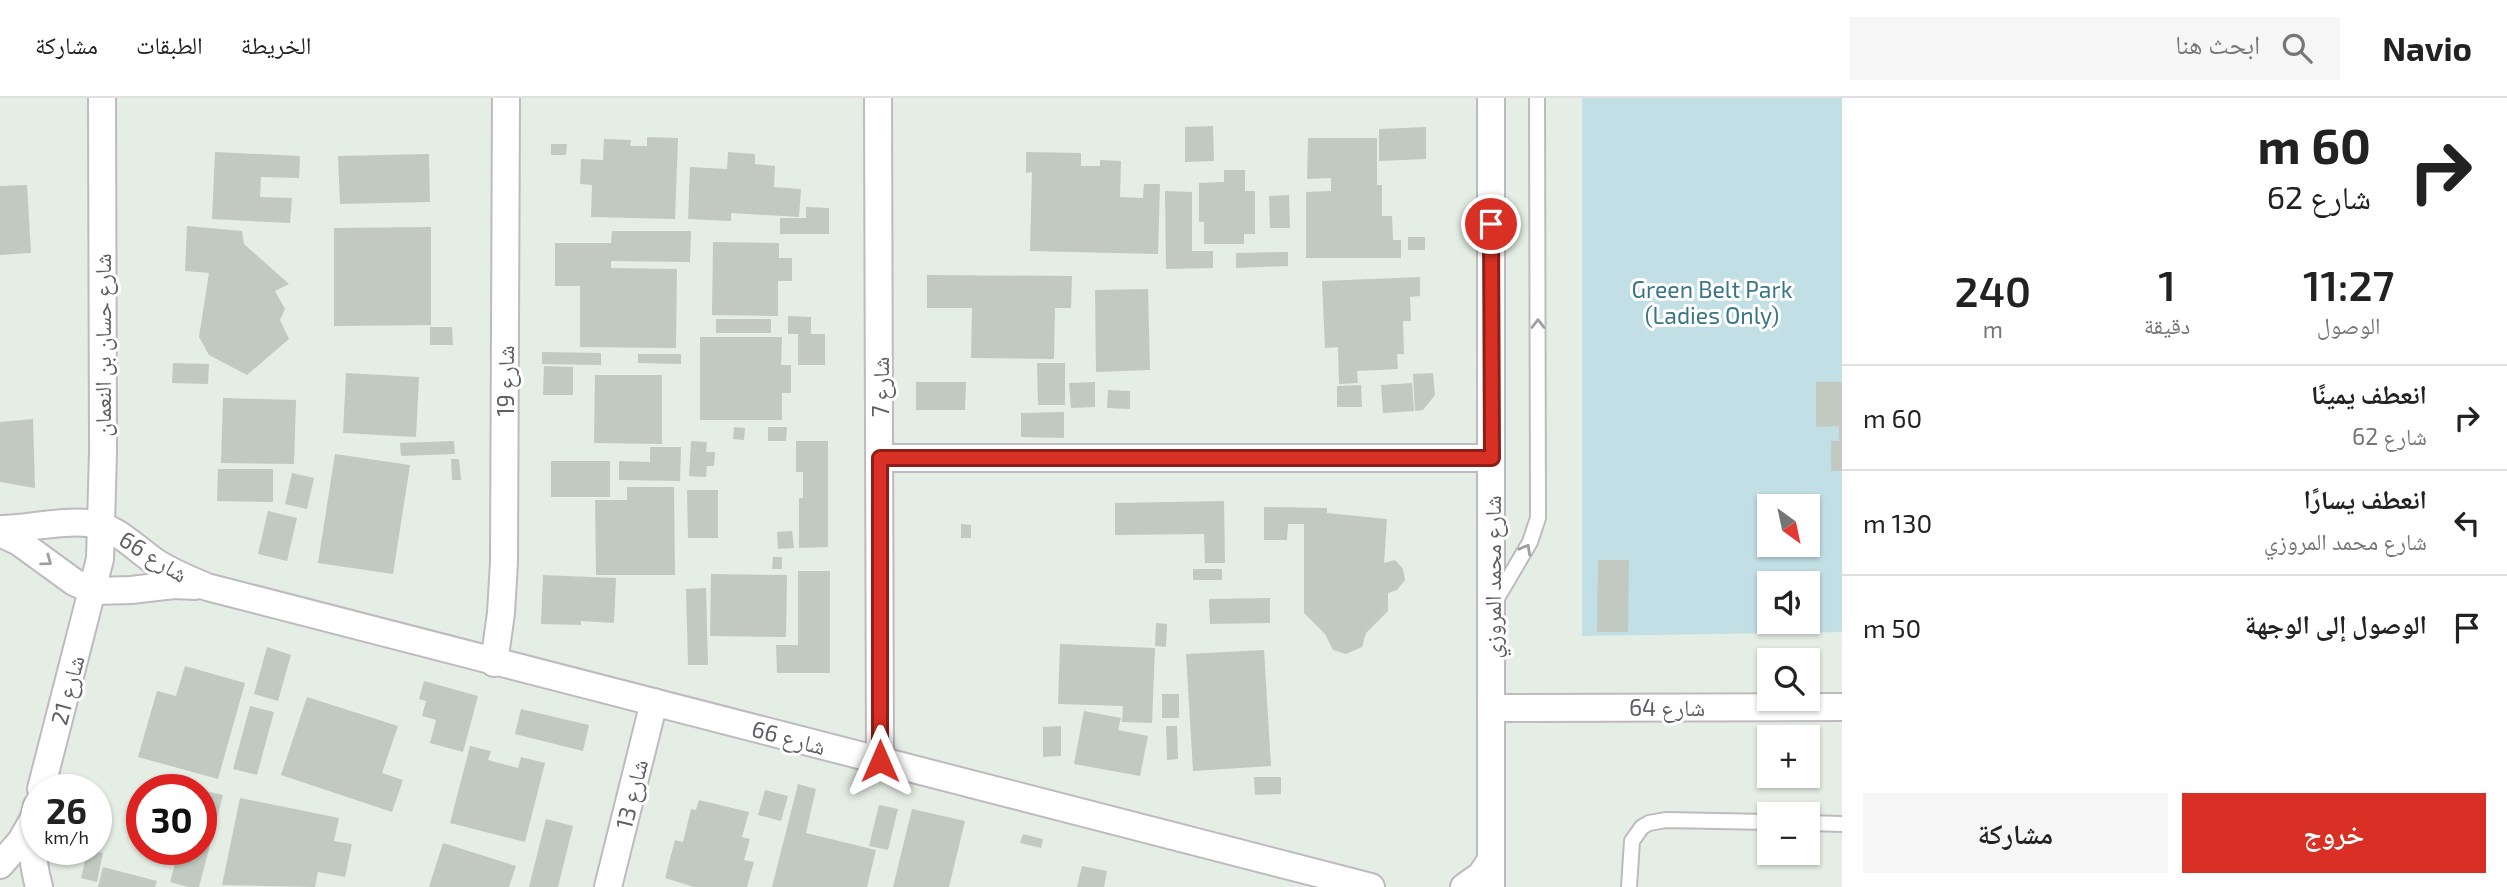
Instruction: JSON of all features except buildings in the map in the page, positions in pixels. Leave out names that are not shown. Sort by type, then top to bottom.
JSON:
[{"type":"street","name":"شارع حسان بن النعمان","points":[[93,591],[100,559],[102,526],[102,98]]},
{"type":"street","name":"شارع 19","points":[[494,663],[504,562],[506,98]]},
{"type":"street","name":"شارع 7","points":[[878,98],[880,761]]},
{"type":"street","name":"شارع محمد المروزي","points":[[1491,98],[1491,887]]},
{"type":"street","points":[[880,458],[1492,458]]},
{"type":"street","points":[[0,531],[70,523],[102,526]]},
{"type":"street","name":"شارع 66","points":[[102,526],[125,538],[157,563],[207,587],[1371,887]]},
{"type":"street","points":[[0,531],[74,582],[93,591]]},
{"type":"street","name":"شارع 66","points":[[93,591],[174,585],[207,587]]},
{"type":"street","name":"شارع 21","points":[[45,774],[93,591]]},
{"type":"street","name":"شارع 13","points":[[608,887],[654,702]]},
{"type":"street","name":"شارع 64","points":[[1492,708],[1842,707]]},
{"type":"street","points":[[0,865],[21,841]]},
{"type":"street","points":[[1464,887],[1481,875],[1491,860]]},
{"type":"street","points":[[34,865],[39,887]]},
{"type":"lane","points":[[1492,608],[1530,542],[1538,518],[1538,98]]},
{"type":"lane","points":[[1629,887],[1632,841],[1649,822],[1757,822]]},
{"type":"lane","points":[[1820,823],[1842,824]]},
{"type":"green space","name":"Green Belt Park (Ladies Only)","points":[[1582,98],[1842,98],[1842,632],[1820,632],[1820,571],[1757,571],[1757,633],[1582,636]]},
{"type":"route","points":[[880,761],[880,458],[1492,458],[1491,224]]}]
